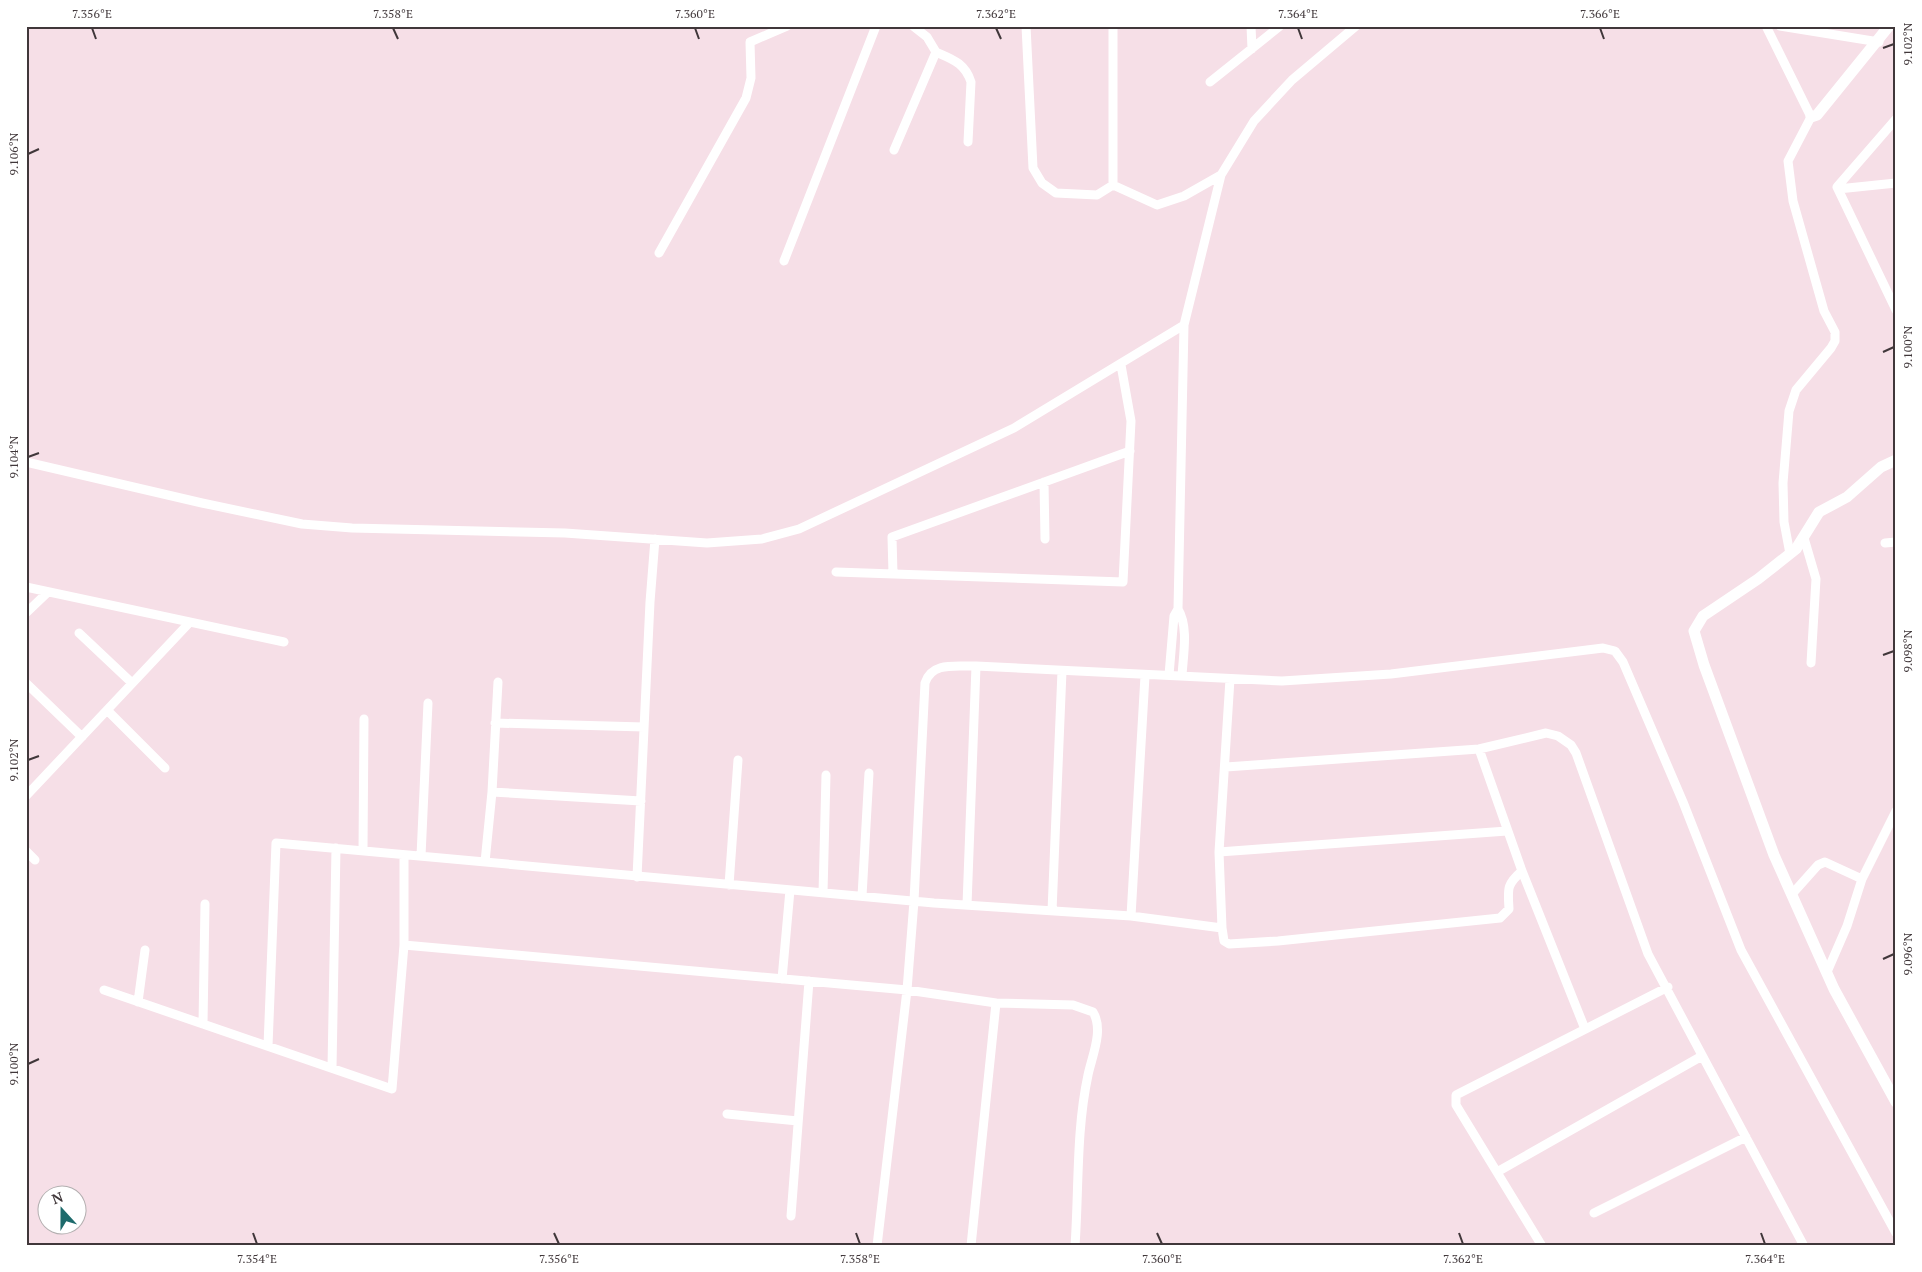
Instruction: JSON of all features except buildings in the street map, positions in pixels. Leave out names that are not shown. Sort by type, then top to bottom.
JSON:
[{"type":"street","points":[[659,254],[746,98],[751,78],[750,42],[787,26]]},
{"type":"street","points":[[784,261],[876,26]]},
{"type":"street","points":[[913,26],[927,37],[936,52],[957,61],[968,74],[971,82],[968,142]]},
{"type":"street","points":[[1026,26],[1033,168],[1042,183],[1056,193],[1097,195],[1113,185]]},
{"type":"street","points":[[1113,185],[1114,26]]},
{"type":"street","points":[[1251,26],[1252,49]]},
{"type":"street","points":[[1210,82],[1280,26]]},
{"type":"street","points":[[1169,675],[1174,616],[1178,609],[1184,325],[1221,175],[1254,121],[1292,80],[1356,26]]},
{"type":"street","points":[[1766,26],[1811,117]]},
{"type":"street","points":[[1780,26],[1878,42]]},
{"type":"street","points":[[1790,554],[1784,522],[1783,483],[1789,411],[1796,390],[1818,366],[1835,341],[1835,332],[1824,311],[1793,201],[1788,161],[1811,117],[1818,115],[1889,26]]},
{"type":"street","points":[[894,150],[936,52]]},
{"type":"street","points":[[1896,119],[1837,187],[1896,310]]},
{"type":"street","points":[[1113,185],[1157,204],[1184,196],[1221,175]]},
{"type":"street","points":[[1838,189],[1896,183]]},
{"type":"street","points":[[26,462],[302,524],[352,528],[565,533],[707,543],[762,539],[799,529],[1014,428],[1064,396],[1121,365],[1184,325]]},
{"type":"street","points":[[836,572],[1123,582],[1131,421],[1121,365]]},
{"type":"street","points":[[893,574],[892,537],[1130,451]]},
{"type":"street","points":[[1896,460],[1881,467],[1847,497],[1818,512],[1804,538],[1790,554],[1758,579],[1703,616],[1694,631],[1704,665],[1774,854],[1827,972],[1896,1102]]},
{"type":"street","points":[[1044,482],[1045,539]]},
{"type":"street","points":[[1804,538],[1816,579],[1811,662]]},
{"type":"street","points":[[637,877],[655,539]]},
{"type":"street","points":[[1884,543],[1896,542]]},
{"type":"street","points":[[26,587],[284,642]]},
{"type":"street","points":[[26,613],[48,592]]},
{"type":"street","points":[[1178,609],[1182,616],[1184,629],[1182,676]]},
{"type":"street","points":[[28,792],[190,622]]},
{"type":"street","points":[[78,633],[132,683]]},
{"type":"street","points":[[877,1246],[907,990],[914,901],[925,682],[928,673],[936,667],[976,666],[1145,676],[1169,675],[1282,681],[1391,674],[1603,648],[1615,650],[1623,662],[1683,802],[1741,950],[1896,1233]]},
{"type":"street","points":[[967,905],[976,666]]},
{"type":"street","points":[[1052,911],[1062,671]]},
{"type":"street","points":[[1131,916],[1145,676]]},
{"type":"street","points":[[1230,679],[1226,767],[1219,852],[1224,941],[1229,944],[1278,941],[1500,918],[1509,909],[1508,886],[1510,881],[1522,871]]},
{"type":"street","points":[[485,862],[492,792],[498,682]]},
{"type":"street","points":[[26,683],[82,737]]},
{"type":"street","points":[[422,856],[428,703]]},
{"type":"street","points":[[107,710],[166,768]]},
{"type":"street","points":[[363,851],[364,719]]},
{"type":"street","points":[[495,723],[644,727]]},
{"type":"street","points":[[1226,767],[1479,749],[1546,733],[1558,736],[1571,745],[1576,754],[1648,954],[1668,987],[1702,1056],[1804,1246]]},
{"type":"street","points":[[1479,749],[1522,871],[1585,1029]]},
{"type":"street","points":[[730,885],[738,760]]},
{"type":"street","points":[[862,896],[869,774]]},
{"type":"street","points":[[823,893],[826,775]]},
{"type":"street","points":[[492,792],[641,801]]},
{"type":"street","points":[[1827,972],[1847,926],[1862,879],[1896,810]]},
{"type":"street","points":[[1219,852],[1507,831]]},
{"type":"street","points":[[268,1046],[276,843],[914,901],[1131,916],[1222,928]]},
{"type":"street","points":[[332,1068],[336,848]]},
{"type":"street","points":[[26,851],[35,860]]},
{"type":"street","points":[[104,990],[392,1089],[404,945],[404,855]]},
{"type":"street","points":[[1792,893],[1818,865],[1825,862],[1862,879]]},
{"type":"street","points":[[782,979],[790,890]]},
{"type":"street","points":[[203,1024],[205,904]]},
{"type":"street","points":[[404,945],[907,990],[996,1003],[1073,1005],[1093,1012],[1097,1018],[1097,1037],[1083,1101],[1075,1246]]},
{"type":"street","points":[[138,1002],[145,950]]},
{"type":"street","points":[[791,1216],[809,981]]},
{"type":"street","points":[[1542,1246],[1454,1103],[1456,1095],[1668,987]]},
{"type":"street","points":[[971,1246],[996,1003]]},
{"type":"street","points":[[1497,1172],[1702,1056]]},
{"type":"street","points":[[727,1114],[798,1120]]},
{"type":"street","points":[[1594,1213],[1746,1137]]}]
